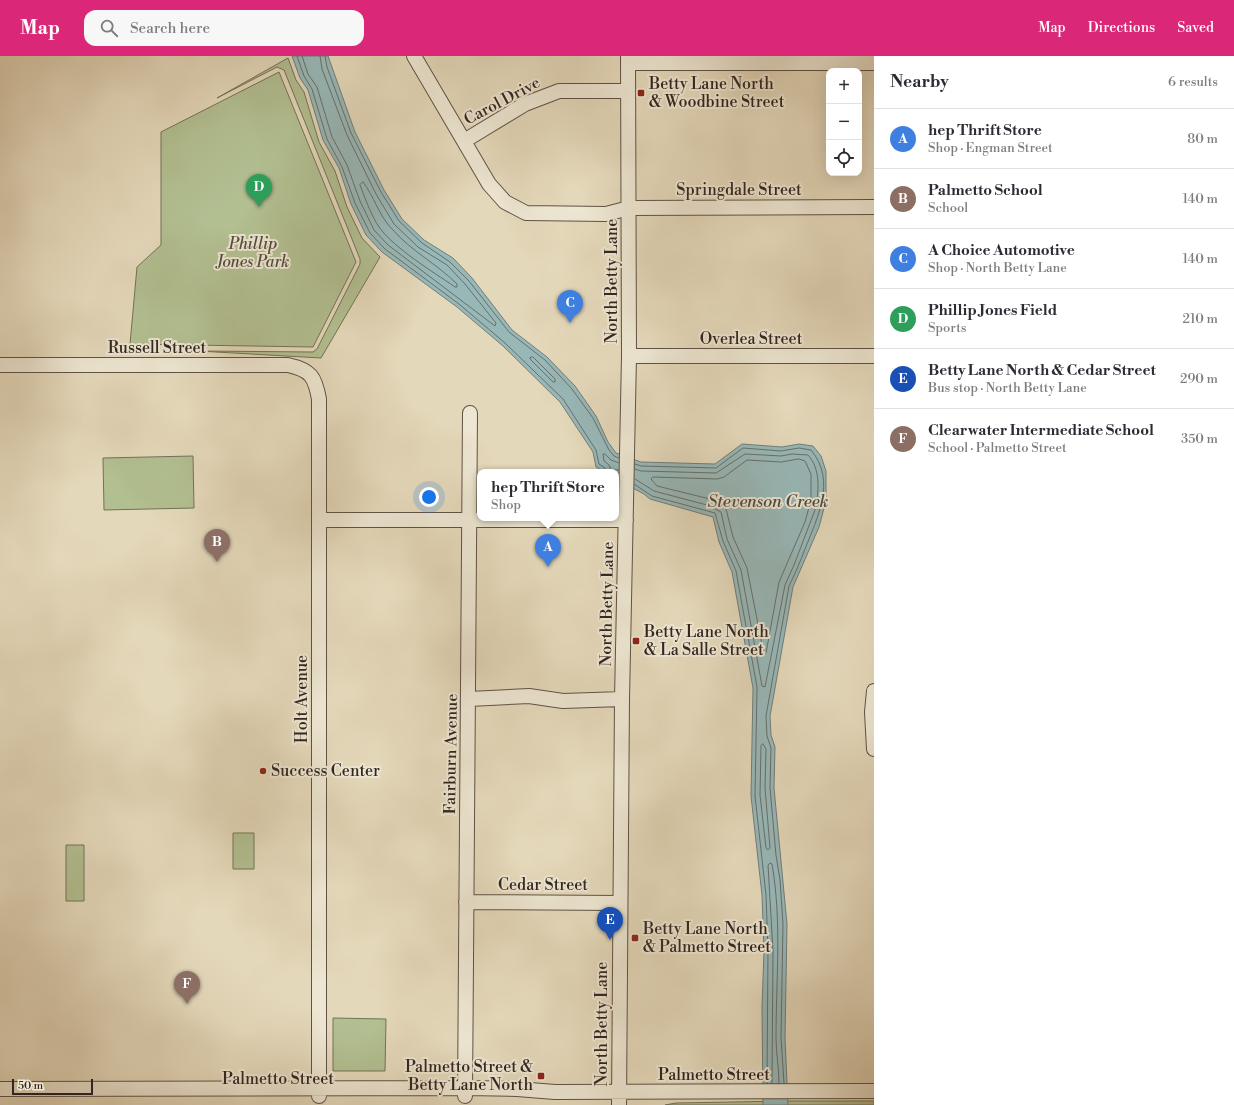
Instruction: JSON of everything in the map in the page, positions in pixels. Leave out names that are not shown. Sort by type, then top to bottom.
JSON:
[{"type":"street","name":"Springdale Street","points":[[414,56],[489,184],[505,202],[526,212],[606,214],[629,208],[874,207]]},
{"type":"street","points":[[628,59],[874,62]]},
{"type":"street","name":"North Betty Lane","points":[[618,1099],[622,699],[628,422],[628,59]]},
{"type":"street","name":"Carol Drive","points":[[464,141],[525,104],[559,92],[628,91]]},
{"type":"street","name":"Overlea Street","points":[[628,356],[874,356]]},
{"type":"street","name":"Russell Street","points":[[0,365],[288,365],[301,368],[311,375]]},
{"type":"street","name":"Holt Avenue","points":[[311,375],[317,386],[319,399],[319,1092]]},
{"type":"street","name":"Fairburn Avenue","points":[[465,1092],[471,520],[470,413]]},
{"type":"street","points":[[320,520],[477,520]]},
{"type":"street","points":[[619,520],[626,520]]},
{"type":"street","points":[[874,691],[874,749]]},
{"type":"street","points":[[469,699],[529,696],[563,702],[622,699]]},
{"type":"street","name":"Cedar Street","points":[[466,902],[619,903]]},
{"type":"street","name":"Palmetto Street","points":[[0,1089],[465,1092],[518,1096],[555,1092],[618,1099],[761,1091],[874,1092]]},
{"type":"street","name":"Palmetto Street","points":[[0,1096],[319,1092]]},
{"type":"green space","points":[[288,58],[296,80],[304,92],[319,142],[335,171],[347,207],[362,238],[380,257],[321,358],[198,351],[313,352],[317,349],[360,264],[360,259],[284,70],[277,67],[217,98]]},
{"type":"green space","name":"Phillip Jones Park","points":[[279,72],[356,262],[313,347],[130,344],[137,267],[161,245],[161,132]]},
{"type":"green space","points":[[193,456],[194,508],[104,510],[103,458]]},
{"type":"green space","points":[[233,833],[254,833],[254,869],[233,869]]},
{"type":"green space","points":[[66,845],[84,845],[84,901],[66,901]]},
{"type":"green space","points":[[333,1018],[386,1019],[385,1071],[333,1071]]},
{"type":"green space","points":[[874,1101],[874,1105],[665,1105],[676,1103]]},
{"type":"water","name":"Stevenson Creek","points":[[292,56],[328,56],[355,132],[384,190],[402,219],[424,240],[453,258],[472,278],[512,330],[547,357],[575,386],[596,416],[608,442],[616,453],[641,462],[715,464],[742,444],[782,447],[799,444],[813,446],[821,456],[826,471],[826,501],[819,527],[793,587],[770,716],[771,735],[775,747],[774,788],[787,924],[785,1038],[788,1105],[763,1105],[762,1007],[764,951],[762,895],[751,796],[753,688],[732,572],[719,542],[713,517],[650,499],[644,494],[619,481],[619,469],[600,469],[596,467],[593,452],[560,402],[503,346],[457,307],[382,252],[366,235],[351,204],[339,168],[323,140],[308,90],[300,78]]},
{"type":"place","name":"Betty Lane North & Woodbine Street","points":[[641,93]]},
{"type":"place","name":"Phillip Jones Field","points":[[259,207]]},
{"type":"place","name":"A Choice Automotive","points":[[570,323]]},
{"type":"place","name":"Palmetto School","points":[[217,562]]},
{"type":"place","name":"hep Thrift Store","points":[[548,567]]},
{"type":"place","name":"Betty Lane North & La Salle Street","points":[[636,641]]},
{"type":"place","name":"Success Center","points":[[263,771]]},
{"type":"place","name":"Betty Lane North & Palmetto Street","points":[[635,938]]},
{"type":"place","name":"Betty Lane North & Cedar Street","points":[[610,940]]},
{"type":"place","name":"Clearwater Intermediate School","points":[[187,1004]]},
{"type":"place","name":"Palmetto Street & Betty Lane North","points":[[541,1076]]}]
